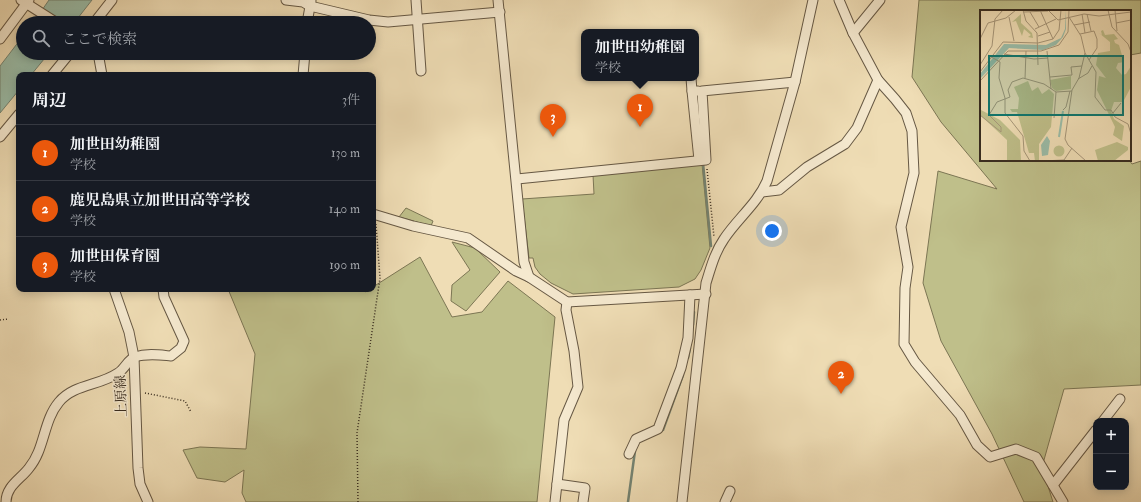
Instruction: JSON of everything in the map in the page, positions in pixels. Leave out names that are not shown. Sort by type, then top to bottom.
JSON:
[{"type":"street","points":[[99,16],[112,0]]},
{"type":"street","points":[[286,0],[310,3],[355,16]]},
{"type":"street","points":[[416,0],[421,71]]},
{"type":"street","points":[[498,0],[517,179],[524,262],[529,277]]},
{"type":"street","points":[[682,502],[706,283],[718,248],[724,238],[762,192],[775,156],[795,82],[813,0]]},
{"type":"street","points":[[839,0],[853,33],[878,80],[906,113],[912,131],[914,173],[901,227],[908,267],[905,288],[904,344],[915,362],[960,415],[977,446],[990,457],[1016,449],[1036,457],[1063,502]]},
{"type":"street","points":[[853,33],[880,0]]},
{"type":"street","points":[[17,16],[27,2],[47,16]]},
{"type":"street","points":[[308,16],[310,3]]},
{"type":"street","points":[[376,21],[388,22],[417,20],[500,12]]},
{"type":"street","points":[[0,39],[16,17]]},
{"type":"street","points":[[54,72],[64,60]]},
{"type":"street","points":[[99,60],[101,72]]},
{"type":"street","points":[[303,72],[304,60]]},
{"type":"street","points":[[762,192],[779,190],[807,167],[845,144],[857,128],[878,80]]},
{"type":"street","points":[[517,179],[702,160],[697,91],[692,81]]},
{"type":"street","points":[[697,91],[795,82]]},
{"type":"street","points":[[0,137],[16,118]]},
{"type":"street","points":[[376,215],[413,226],[468,238],[516,272],[529,277],[567,302],[706,294]]},
{"type":"street","name":"上原線","points":[[115,292],[128,332],[134,357],[139,476],[140,484],[148,502]]},
{"type":"street","points":[[6,502],[13,484],[29,468],[41,446],[50,418],[59,402],[70,392],[118,373],[134,357],[152,354],[171,356],[183,344],[184,340],[164,297],[163,292]]},
{"type":"street","points":[[629,454],[636,439],[658,428],[661,422],[681,368],[688,338],[690,295]]},
{"type":"street","points":[[555,502],[564,420],[569,404],[575,396],[578,387],[572,338],[566,310],[567,302]]},
{"type":"street","points":[[1105,418],[1120,399]]},
{"type":"street","points":[[1053,485],[1093,434]]},
{"type":"street","points":[[557,484],[585,488],[583,502]]},
{"type":"street","points":[[726,502],[730,491]]},
{"type":"path","points":[[702,160],[714,238]]},
{"type":"path","points":[[358,502],[357,433],[380,278],[376,235]]},
{"type":"path","points":[[0,320],[8,319]]},
{"type":"path","points":[[135,391],[185,401],[191,412]]},
{"type":"shaded area","points":[[49,0],[92,0],[79,16],[38,16]]},
{"type":"shaded area","points":[[919,0],[1141,0],[1141,53],[1131,55],[1131,10],[980,10],[980,161],[1130,161],[1132,164],[1141,161],[1141,385],[1064,389],[1042,467],[1053,502],[1024,502],[992,434],[941,341],[923,283],[938,171],[997,189],[941,122],[912,77]]},
{"type":"shaded area","points":[[16,45],[16,60],[43,60],[33,72],[16,72],[16,94],[0,113],[0,66]]},
{"type":"shaded area","points":[[702,164],[710,248],[701,270],[695,279],[679,287],[573,294],[551,283],[540,274],[535,267],[533,258],[529,258],[522,199],[594,194],[593,175]]},
{"type":"shaded area","points":[[406,208],[433,221],[431,226],[399,217]]},
{"type":"shaded area","points":[[452,242],[475,248],[500,272],[466,311],[451,301],[452,285],[470,270]]},
{"type":"shaded area","points":[[420,257],[452,317],[482,312],[508,281],[555,317],[537,502],[246,502],[242,493],[244,470],[225,482],[197,478],[183,450],[200,447],[246,449],[255,354],[229,292],[376,292],[376,285]]},
{"type":"waterway","points":[[703,163],[711,246]]},
{"type":"waterway","points":[[693,325],[694,312]]},
{"type":"waterway","points":[[688,358],[690,348]]},
{"type":"waterway","points":[[659,432],[663,430],[683,375]]},
{"type":"waterway","points":[[628,502],[635,451]]},
{"type":"place","name":"加世田幼稚園","points":[[640,127]]},
{"type":"place","name":"加世田保育園","points":[[553,137]]},
{"type":"place","name":"鹿児島県立加世田高等学校","points":[[841,394]]}]
